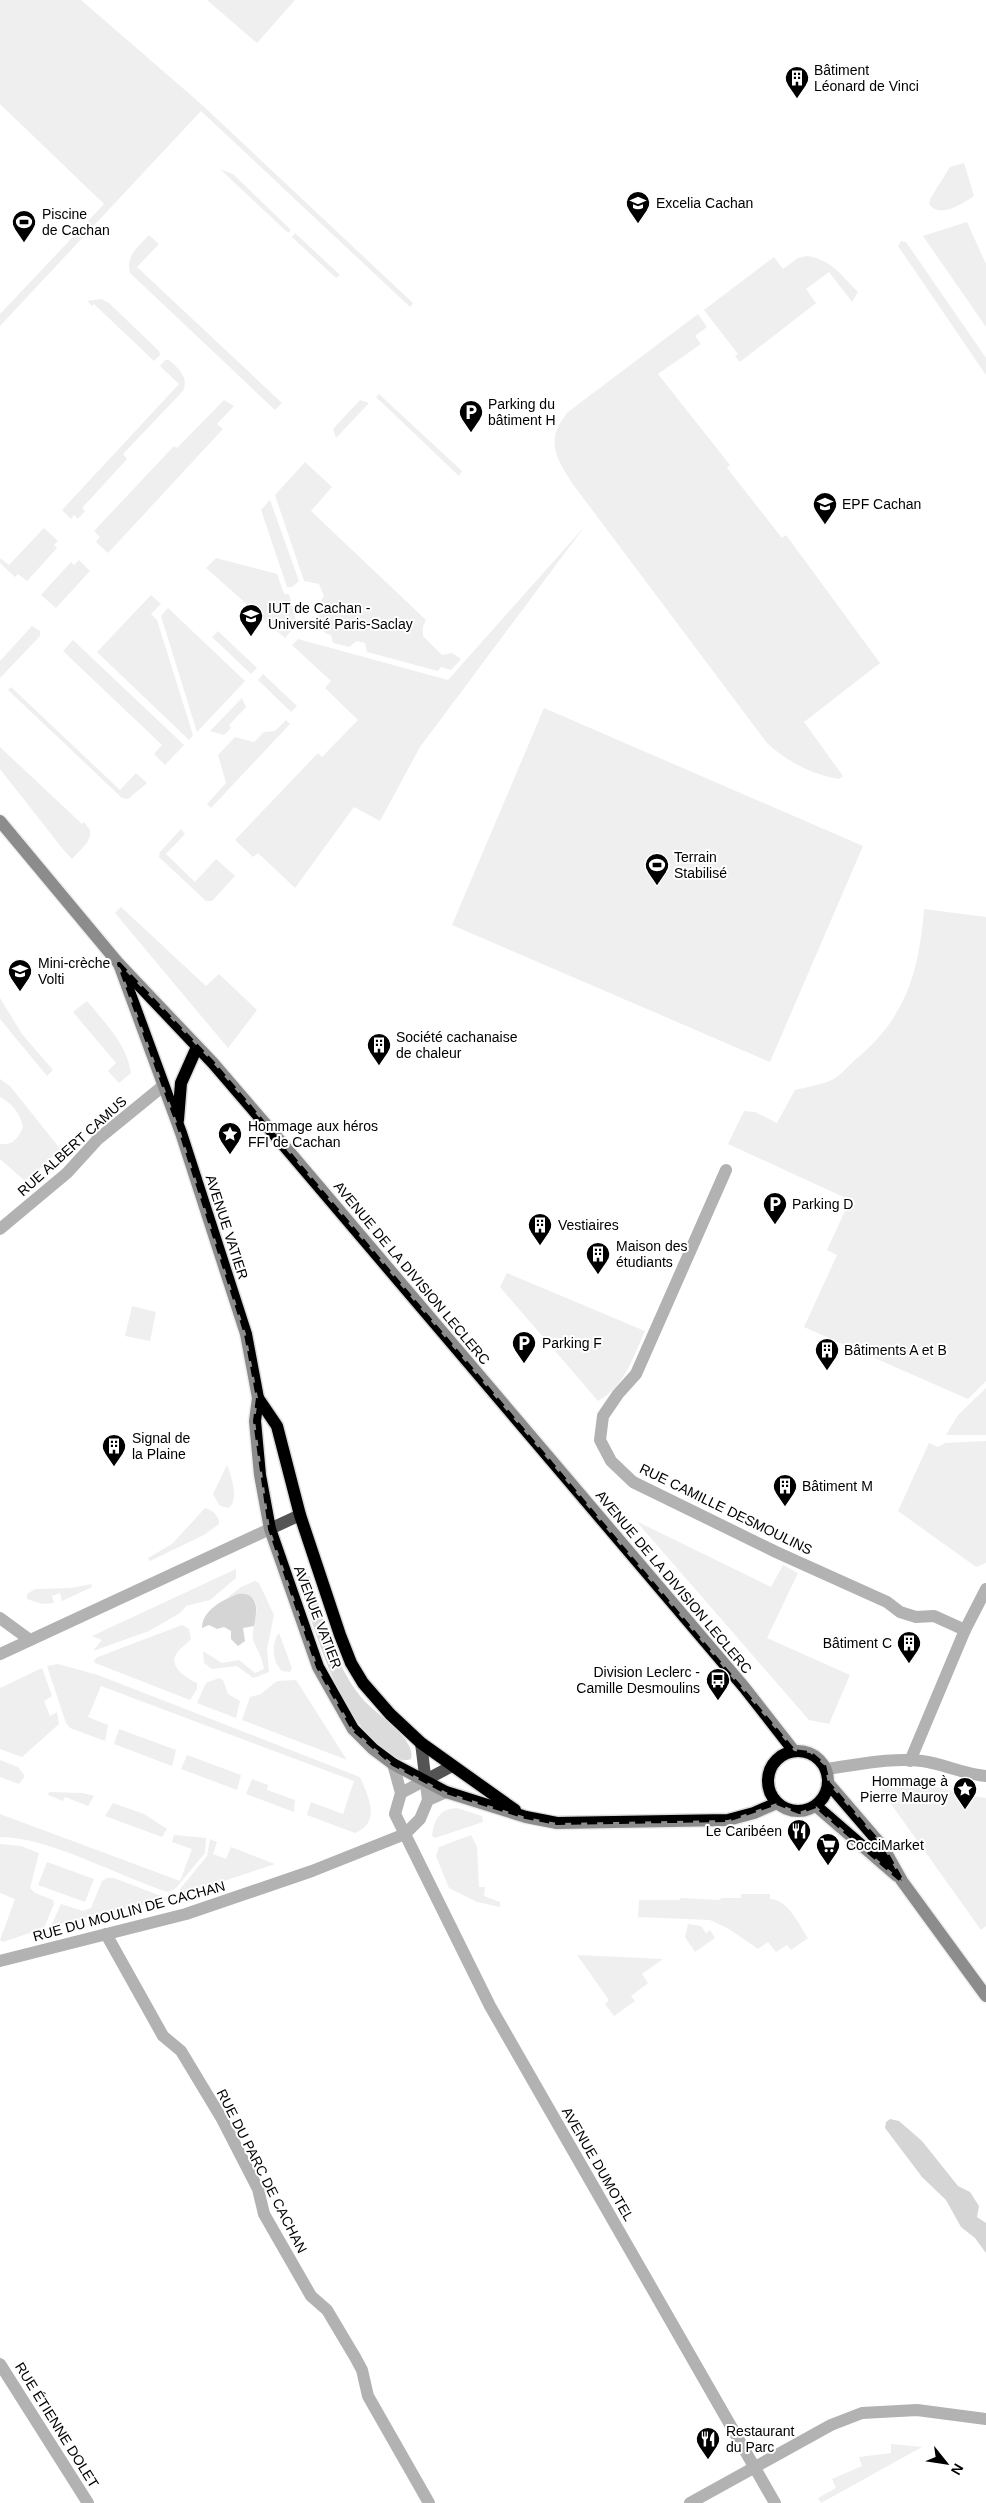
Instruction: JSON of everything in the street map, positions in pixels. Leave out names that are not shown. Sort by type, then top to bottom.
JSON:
[{"type":"main road","name":"AVENUE DE LA DIVISION LECLERC","points":[[0,821],[119,964],[213,1063],[744,1687],[794,1751]]},
{"type":"main road","name":"AVENUE VATIER","points":[[119,964],[178,1125],[246,1334],[258,1398],[255,1421],[260,1475],[270,1529],[318,1667],[353,1729],[372,1749],[393,1764],[446,1792],[526,1817],[558,1822],[728,1820],[754,1814],[777,1803]]},
{"type":"main road","name":"AVENUE VATIER","points":[[178,1125],[182,1083],[197,1047]]},
{"type":"main road","name":"AVENUE VATIER","points":[[258,1398],[276,1426],[300,1515],[351,1663],[363,1683],[390,1714],[421,1743],[526,1817]]},
{"type":"main road","points":[[794,1751],[810,1753],[818,1758],[826,1770],[828,1782],[824,1798],[816,1806],[799,1812],[790,1810],[777,1803],[770,1792],[770,1772],[777,1759],[794,1751]]},
{"type":"main road","points":[[828,1782],[883,1847],[902,1881],[986,1996]]},
{"type":"main road","points":[[816,1806],[902,1881]]},
{"type":"street","name":"RUE ALBERT CAMUS","points":[[0,1229],[67,1174],[98,1139],[163,1086]]},
{"type":"street","name":"RUE CAMILLE DESMOULINS","points":[[726,1170],[636,1374],[618,1394],[603,1416],[600,1440],[611,1461],[633,1482],[776,1552],[887,1602],[900,1612],[916,1617],[934,1616],[965,1630]]},
{"type":"street","points":[[0,1654],[300,1515]]},
{"type":"street","points":[[910,1761],[965,1630],[986,1589]]},
{"type":"street","points":[[0,1618],[30,1640]]},
{"type":"street","points":[[405,1834],[420,1819],[428,1800],[421,1743]]},
{"type":"street","points":[[826,1770],[910,1761],[934,1764],[964,1774],[986,1776]]},
{"type":"street","name":"AVENUE DUMOTEL","points":[[393,1764],[401,1793],[396,1814],[490,2006],[775,2503]]},
{"type":"street","points":[[401,1793],[452,1766]]},
{"type":"street","points":[[428,1800],[446,1792]]},
{"type":"street","name":"RUE DU MOULIN DE CACHAN","points":[[0,1962],[186,1914],[263,1890],[405,1834]]},
{"type":"street","name":"RUE DU PARC DE CACHAN","points":[[106,1934],[163,2036],[181,2051],[222,2119],[258,2189],[264,2214],[311,2296],[327,2310],[355,2356],[362,2370],[368,2396],[429,2503]]},
{"type":"street","name":"RUE ÉTIENNE DOLET","points":[[0,2364],[88,2503]]},
{"type":"street","points":[[690,2503],[831,2425],[862,2413],[917,2410],[986,2419]]},
{"type":"highlighted area","points":[[119,964],[213,1063],[794,1751],[810,1753],[824,1765],[828,1783],[883,1847],[902,1881],[816,1806],[799,1812],[777,1803],[728,1820],[557,1823],[526,1817],[446,1792],[393,1764],[353,1729],[318,1667],[270,1529],[255,1421],[258,1398],[246,1334],[181,1133]]},
{"type":"shaded area","points":[[0,0],[81,0],[200,103],[413,303],[410,307],[201,111],[0,326],[0,314],[104,204],[0,104]]},
{"type":"shaded area","points":[[207,0],[295,0],[257,43]]},
{"type":"shaded area","points":[[964,163],[974,196],[951,209],[939,210],[933,208],[929,204],[930,199],[950,167]]},
{"type":"shaded area","points":[[220,169],[233,174],[291,230],[288,233]]},
{"type":"shaded area","points":[[967,222],[986,264],[986,327],[923,236]]},
{"type":"shaded area","points":[[295,233],[340,275],[336,278],[292,237]]},
{"type":"shaded area","points":[[149,235],[159,244],[137,267],[282,403],[275,410],[130,273],[129,261],[131,256]]},
{"type":"shaded area","points":[[901,241],[906,242],[986,358],[986,375],[898,246]]},
{"type":"shaded area","points":[[806,256],[822,260],[841,274],[858,292],[852,302],[829,272],[806,289],[816,303],[740,362],[735,356],[738,354],[704,310],[774,257],[783,269],[798,258]]},
{"type":"shaded area","points":[[101,299],[109,303],[159,351],[160,355],[154,361],[94,304],[92,306],[87,301]]},
{"type":"shaded area","points":[[698,314],[707,327],[695,336],[701,344],[658,374],[730,465],[727,468],[782,538],[786,535],[880,663],[804,722],[843,776],[839,779],[810,771],[800,766],[774,750],[767,743],[572,483],[557,456],[555,440],[557,431],[568,412]]},
{"type":"shaded area","points":[[165,360],[169,360],[184,377],[185,386],[183,391],[123,454],[127,459],[82,508],[85,511],[78,519],[74,515],[71,519],[62,510],[179,384],[160,366]]},
{"type":"shaded area","points":[[379,394],[462,471],[459,476],[376,397]]},
{"type":"shaded area","points":[[224,400],[234,406],[217,424],[223,429],[108,553],[96,542],[100,537],[94,531],[174,446],[177,448]]},
{"type":"shaded area","points":[[360,400],[369,403],[336,438],[333,429]]},
{"type":"shaded area","points":[[305,462],[332,487],[311,511],[426,620],[423,626],[423,636],[442,655],[452,653],[461,659],[451,670],[441,667],[438,671],[367,652],[365,643],[357,641],[349,647],[333,643],[331,635],[325,633],[316,608],[324,596],[319,584],[304,581],[275,495]]},
{"type":"shaded area","points":[[270,500],[299,581],[292,587],[287,587],[261,510]]},
{"type":"shaded area","points":[[585,526],[420,747],[380,821],[354,807],[295,888],[258,853],[253,857],[235,840],[318,753],[322,757],[358,720],[325,688],[331,681],[292,645],[298,639],[448,680]]},
{"type":"shaded area","points":[[44,528],[58,541],[54,545],[57,548],[27,581],[18,574],[15,577],[0,563],[0,558],[9,565]]},
{"type":"shaded area","points":[[216,558],[277,574],[284,594],[289,594],[297,624],[285,638],[206,568]]},
{"type":"shaded area","points":[[79,560],[90,571],[56,608],[41,595],[71,562],[74,565]]},
{"type":"shaded area","points":[[151,595],[161,604],[151,614],[157,620],[193,735],[189,740],[97,652]]},
{"type":"shaded area","points":[[168,608],[245,681],[197,732],[161,616]]},
{"type":"shaded area","points":[[32,626],[40,631],[40,636],[0,678],[0,661]]},
{"type":"shaded area","points":[[218,631],[257,668],[251,674],[212,637]]},
{"type":"shaded area","points":[[73,640],[184,745],[165,765],[154,754],[162,745],[63,651]]},
{"type":"shaded area","points":[[263,674],[297,706],[291,712],[258,680]]},
{"type":"shaded area","points":[[11,687],[120,790],[136,773],[147,783],[128,799],[122,798],[8,690]]},
{"type":"shaded area","points":[[242,698],[246,707],[229,725],[231,728],[224,735],[210,731]]},
{"type":"shaded area","name":"Terrain Stabilisé","points":[[544,708],[863,846],[770,1062],[452,925]]},
{"type":"shaded area","points":[[286,720],[290,724],[211,808],[207,804],[226,783],[218,755],[235,737],[254,742],[264,732],[275,731]]},
{"type":"shaded area","points":[[0,747],[82,824],[84,822],[90,830],[87,843],[72,859],[0,769]]},
{"type":"shaded area","points":[[181,829],[185,834],[166,854],[195,882],[216,859],[235,876],[212,901],[206,901],[159,857],[160,852]]},
{"type":"shaded area","points":[[121,907],[206,986],[219,974],[257,1010],[228,1048],[115,913]]},
{"type":"shaded area","points":[[924,909],[986,917],[986,1381],[968,1399],[804,1327],[837,1255],[827,1250],[850,1200],[728,1144],[744,1111],[755,1112],[777,1123],[795,1090],[835,1078],[887,1028],[907,992],[913,973],[922,932]]},
{"type":"shaded area","points":[[0,998],[22,1034],[53,1070],[47,1076],[0,1019]]},
{"type":"shaded area","points":[[87,1001],[114,1034],[129,1062],[131,1073],[119,1083],[108,1071],[116,1063],[73,1012]]},
{"type":"shaded area","points":[[0,1079],[10,1086],[61,1150],[25,1181],[0,1159],[0,1144],[8,1144],[14,1140],[23,1127],[15,1109],[0,1097]]},
{"type":"shaded area","points":[[507,1273],[645,1331],[627,1371],[615,1388],[598,1401],[500,1287]]},
{"type":"shaded area","points":[[132,1306],[156,1312],[150,1341],[125,1336]]},
{"type":"shaded area","points":[[986,1388],[986,1435],[946,1435],[958,1415]]},
{"type":"shaded area","points":[[986,1441],[986,1563],[976,1567],[898,1511],[929,1443],[938,1447],[945,1443]]},
{"type":"shaded area","points":[[227,1465],[234,1494],[232,1505],[228,1508],[220,1506],[213,1494]]},
{"type":"shaded area","points":[[205,1508],[215,1514],[219,1524],[204,1535],[150,1561],[148,1558],[172,1544]]},
{"type":"shaded area","points":[[636,1521],[771,1587],[783,1565],[798,1573],[767,1638],[850,1675],[829,1724],[809,1720]]},
{"type":"shaded area","points":[[236,1569],[236,1578],[210,1600],[186,1606],[180,1613],[149,1631],[93,1651],[102,1640],[92,1636]]},
{"type":"shaded area","points":[[310,1576],[330,1639],[351,1683],[360,1696],[401,1734],[408,1743],[411,1759],[404,1760],[398,1758],[370,1736],[342,1696],[321,1649],[298,1580]]},
{"type":"shaded area","points":[[255,1581],[259,1583],[274,1615],[267,1649],[269,1672],[253,1678],[237,1666],[212,1669],[204,1663],[203,1651],[222,1663],[239,1660],[255,1673],[264,1669],[253,1639],[257,1609],[254,1599],[243,1594],[227,1598],[241,1587]]},
{"type":"shaded area","points":[[91,1584],[92,1587],[62,1601],[60,1593],[52,1596],[54,1603],[42,1604],[27,1599],[27,1594],[35,1589],[71,1588]]},
{"type":"shaded area","points":[[238,1594],[245,1594],[254,1600],[256,1615],[254,1626],[243,1628],[245,1641],[238,1646],[231,1639],[231,1631],[224,1627],[217,1629],[209,1625],[202,1628],[206,1616],[215,1606]]},
{"type":"shaded area","points":[[182,1625],[189,1629],[191,1639],[177,1653],[175,1663],[180,1672],[197,1683],[197,1689],[190,1700],[95,1663],[94,1660],[98,1657]]},
{"type":"shaded area","points":[[279,1633],[292,1668],[290,1672],[282,1671],[276,1663],[274,1647]]},
{"type":"shaded area","points":[[58,1664],[98,1675],[360,1777],[371,1808],[368,1822],[355,1833],[307,1815],[311,1802],[343,1814],[354,1781],[101,1686],[88,1717],[108,1725],[105,1741],[70,1728],[66,1723],[47,1666]]},
{"type":"shaded area","points":[[42,1668],[52,1696],[44,1701],[50,1716],[57,1712],[59,1724],[22,1757],[0,1749],[0,1688]]},
{"type":"shaded area","points":[[219,1678],[223,1680],[228,1694],[240,1701],[236,1718],[197,1703],[206,1683]]},
{"type":"shaded area","points":[[296,1680],[347,1760],[242,1720],[250,1697],[261,1694],[277,1681]]},
{"type":"shaded area","points":[[119,1729],[176,1750],[172,1766],[114,1744]]},
{"type":"shaded area","points":[[187,1755],[241,1775],[237,1790],[181,1769]]},
{"type":"shaded area","points":[[0,1760],[18,1767],[25,1776],[19,1784],[0,1777]]},
{"type":"shaded area","points":[[252,1779],[268,1785],[267,1790],[295,1800],[294,1812],[246,1794]]},
{"type":"shaded area","points":[[906,1781],[986,1798],[986,1926],[981,1930],[879,1787]]},
{"type":"shaded area","points":[[49,1792],[83,1793],[94,1796],[88,1806],[65,1797],[63,1801],[48,1795]]},
{"type":"shaded area","points":[[113,1803],[144,1814],[167,1829],[162,1837],[105,1816]]},
{"type":"shaded area","points":[[457,1808],[482,1816],[483,1822],[435,1838],[432,1836],[438,1816],[446,1811]]},
{"type":"shaded area","points":[[0,1814],[180,1881],[192,1849],[172,1842],[174,1835],[206,1838],[205,1853],[175,1889],[168,1892],[62,1850],[40,1843],[0,1837]]},
{"type":"shaded area","points":[[471,1835],[477,1847],[479,1887],[485,1887],[484,1896],[500,1902],[500,1907],[477,1902],[449,1888],[436,1856],[439,1847]]},
{"type":"shaded area","points":[[210,1839],[217,1842],[213,1854],[226,1859],[231,1847],[275,1864],[179,1896],[180,1889],[207,1856]]},
{"type":"shaded area","points":[[0,1844],[21,1846],[39,1853],[30,1888],[35,1893],[53,1900],[54,1904],[44,1928],[3,1942],[0,1940],[15,1899],[0,1893]]},
{"type":"shaded area","points":[[47,1862],[94,1879],[85,1902],[38,1885]]},
{"type":"shaded area","points":[[107,1878],[114,1878],[169,1899],[51,1926],[61,1904],[83,1911],[91,1908],[102,1881]]},
{"type":"shaded area","points":[[741,1894],[770,1894],[770,1899],[782,1903],[788,1908],[808,1938],[791,1950],[787,1945],[776,1952],[768,1942],[758,1949],[729,1929],[710,1920],[638,1917],[639,1900],[680,1900],[680,1898],[720,1900],[721,1898],[741,1898]]},
{"type":"shaded area","points":[[688,1924],[701,1926],[706,1933],[710,1930],[715,1938],[695,1952],[685,1937]]},
{"type":"shaded area","points":[[577,1955],[663,1959],[642,1974],[648,1983],[631,1996],[635,2001],[614,2016],[605,2004],[609,2000]]},
{"type":"shaded area","points":[[890,2119],[899,2121],[922,2141],[958,2186],[970,2192],[979,2206],[977,2217],[986,2223],[986,2253],[975,2238],[961,2227],[946,2200],[922,2177],[885,2128],[886,2122]]},
{"type":"shaded area","points":[[891,2444],[922,2447],[821,2503],[818,2498],[836,2488],[832,2479],[862,2466],[859,2457],[891,2453]]},
{"type":"place","name":"Bâtiment Léonard de Vinci","points":[[797,99]]},
{"type":"place","name":"Excelia Cachan","points":[[638,224]]},
{"type":"place","name":"Piscine de Cachan","points":[[24,243]]},
{"type":"place","name":"Parking du bâtiment H","points":[[471,433]]},
{"type":"place","name":"EPF Cachan","points":[[825,525]]},
{"type":"place","name":"IUT de Cachan - Université Paris-Saclay","points":[[251,637]]},
{"type":"place","name":"Terrain Stabilisé","points":[[657,886]]},
{"type":"place","name":"Mini-crèche Volti","points":[[20,992]]},
{"type":"place","name":"Société cachanaise de chaleur","points":[[379,1066]]},
{"type":"place","name":"Hommage aux héros FFI de Cachan","points":[[230,1155]]},
{"type":"place","name":"Parking D","points":[[775,1225]]},
{"type":"place","name":"Vestiaires","points":[[540,1246]]},
{"type":"place","name":"Maison des étudiants","points":[[598,1275]]},
{"type":"place","name":"Parking F","points":[[524,1364]]},
{"type":"place","name":"Bâtiments A et B","points":[[827,1371]]},
{"type":"place","name":"Signal de la Plaine","points":[[114,1467]]},
{"type":"place","name":"Bâtiment M","points":[[785,1507]]},
{"type":"place","name":"Bâtiment C","points":[[909,1664]]},
{"type":"place","name":"Division Leclerc - Camille Desmoulins","points":[[718,1701]]},
{"type":"place","name":"Hommage à Pierre Mauroy","points":[[965,1810]]},
{"type":"place","name":"Le Caribéen","points":[[799,1852]]},
{"type":"place","name":"CocciMarket","points":[[828,1866]]},
{"type":"place","name":"Restaurant du Parc","points":[[708,2460]]}]
